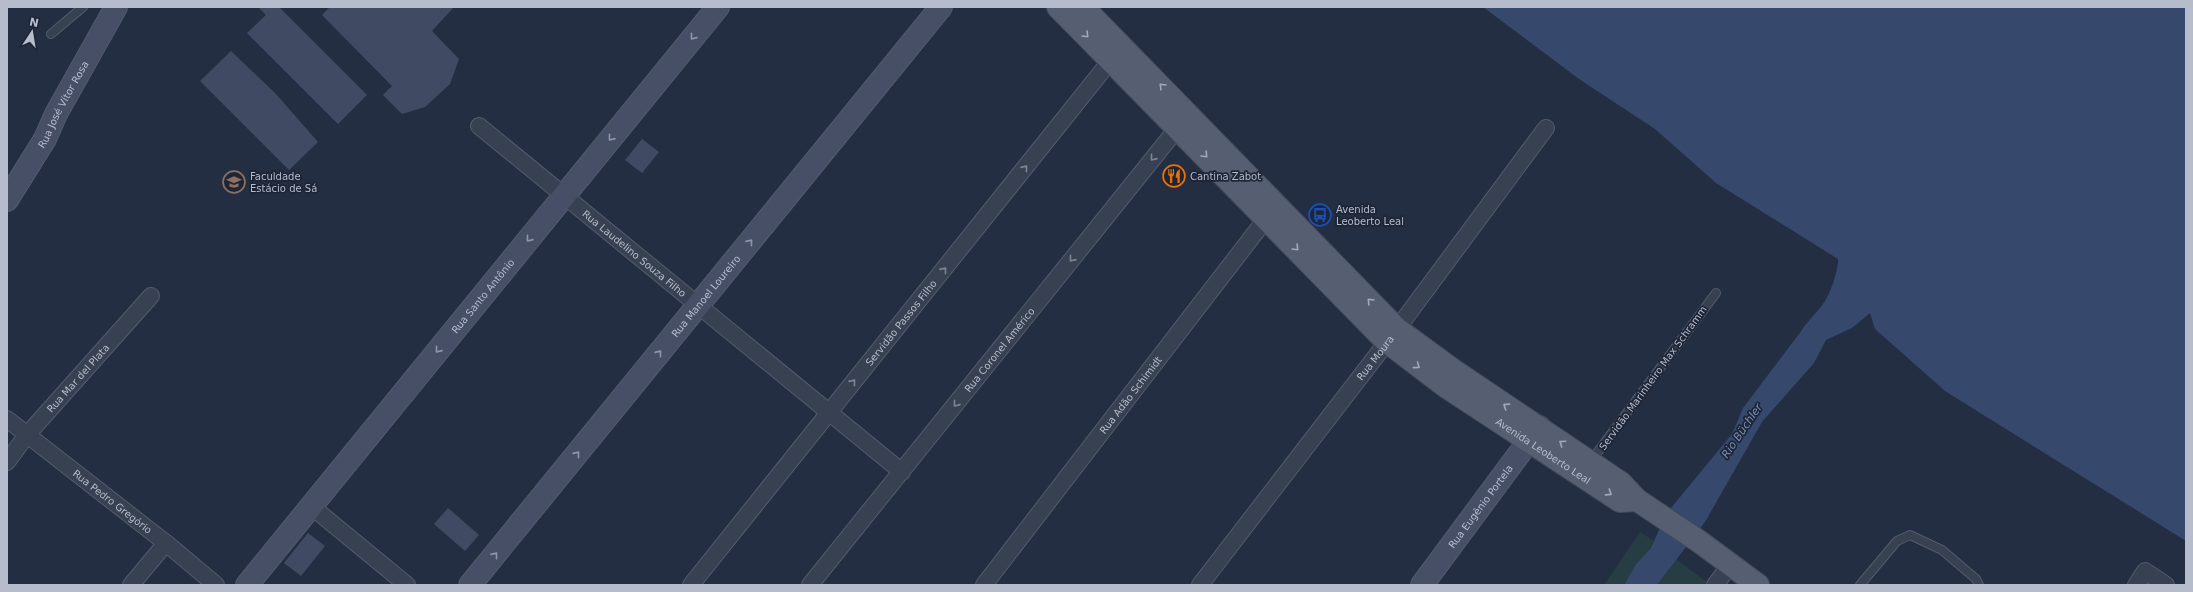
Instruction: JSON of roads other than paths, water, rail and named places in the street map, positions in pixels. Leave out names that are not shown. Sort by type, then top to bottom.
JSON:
[{"type":"main road","name":"Avenida Leoberto Leal","points":[[1058,7],[1111,60],[1183,121]]},
{"type":"main road","name":"Avenida Leoberto Leal","points":[[1083,7],[1183,121],[1432,376],[1534,434],[1591,462],[1621,483],[1637,500],[1700,542],[1758,585]]},
{"type":"main road","name":"Avenida Leoberto Leal","points":[[1534,434],[1620,501],[1637,500]]},
{"type":"street","name":"Rua José Vítor Rosa","points":[[7,200],[45,139],[56,114],[116,7]]},
{"type":"street","name":"Rua Santo Antônio","points":[[247,585],[718,7]]},
{"type":"street","name":"Rua Manoel Loureiro","points":[[470,585],[941,7]]},
{"type":"street","name":"Servidão Passos Filho","points":[[691,585],[1111,60]]},
{"type":"street","name":"Rua Coronel Américo","points":[[810,585],[1183,121]]},
{"type":"street","name":"Rua Laudelino Souza Filho","points":[[479,126],[902,472]]},
{"type":"street","name":"Rua Moura","points":[[1200,585],[1392,335],[1546,128]]},
{"type":"street","name":"Rua Adão Schimidt","points":[[984,585],[1271,211]]},
{"type":"street","name":"Rua Mar del Plata","points":[[7,462],[26,436],[151,296]]},
{"type":"street","name":"Rua Pedro Gregório","points":[[7,419],[26,436],[166,543],[216,585]]},
{"type":"street","name":"Rua Eugênio Portela","points":[[1428,583],[1534,434]]},
{"type":"street","points":[[311,506],[407,585]]},
{"type":"street","points":[[131,585],[166,543]]},
{"type":"street","points":[[1715,585],[1731,564]]},
{"type":"street","points":[[2136,585],[2145,572],[2166,585]]},
{"type":"lane","points":[[52,34],[83,7]]},
{"type":"lane","name":"Servidão Marinheiro Max Schramm","points":[[1591,462],[1716,293]]},
{"type":"lane","points":[[1860,585],[1897,541],[1910,535],[1942,550],[1976,579],[1979,585]]},
{"type":"water","name":"Rio Büchler","points":[[1483,7],[2186,7],[2186,541],[1945,391],[1875,329],[1870,313],[1852,328],[1826,340],[1814,363],[1762,422],[1705,522],[1657,585],[1624,585],[1636,564],[1651,548],[1666,514],[1732,434],[1743,408],[1804,327],[1823,305],[1832,286],[1838,265],[1838,259],[1716,183],[1655,129],[1579,79]]},
{"type":"place","name":"Cantina Zabot","points":[[1174,176]]},
{"type":"place","name":"Faculdade Estácio de Sá","points":[[234,182]]},
{"type":"place","name":"Avenida Leoberto Leal","points":[[1320,215]]}]
